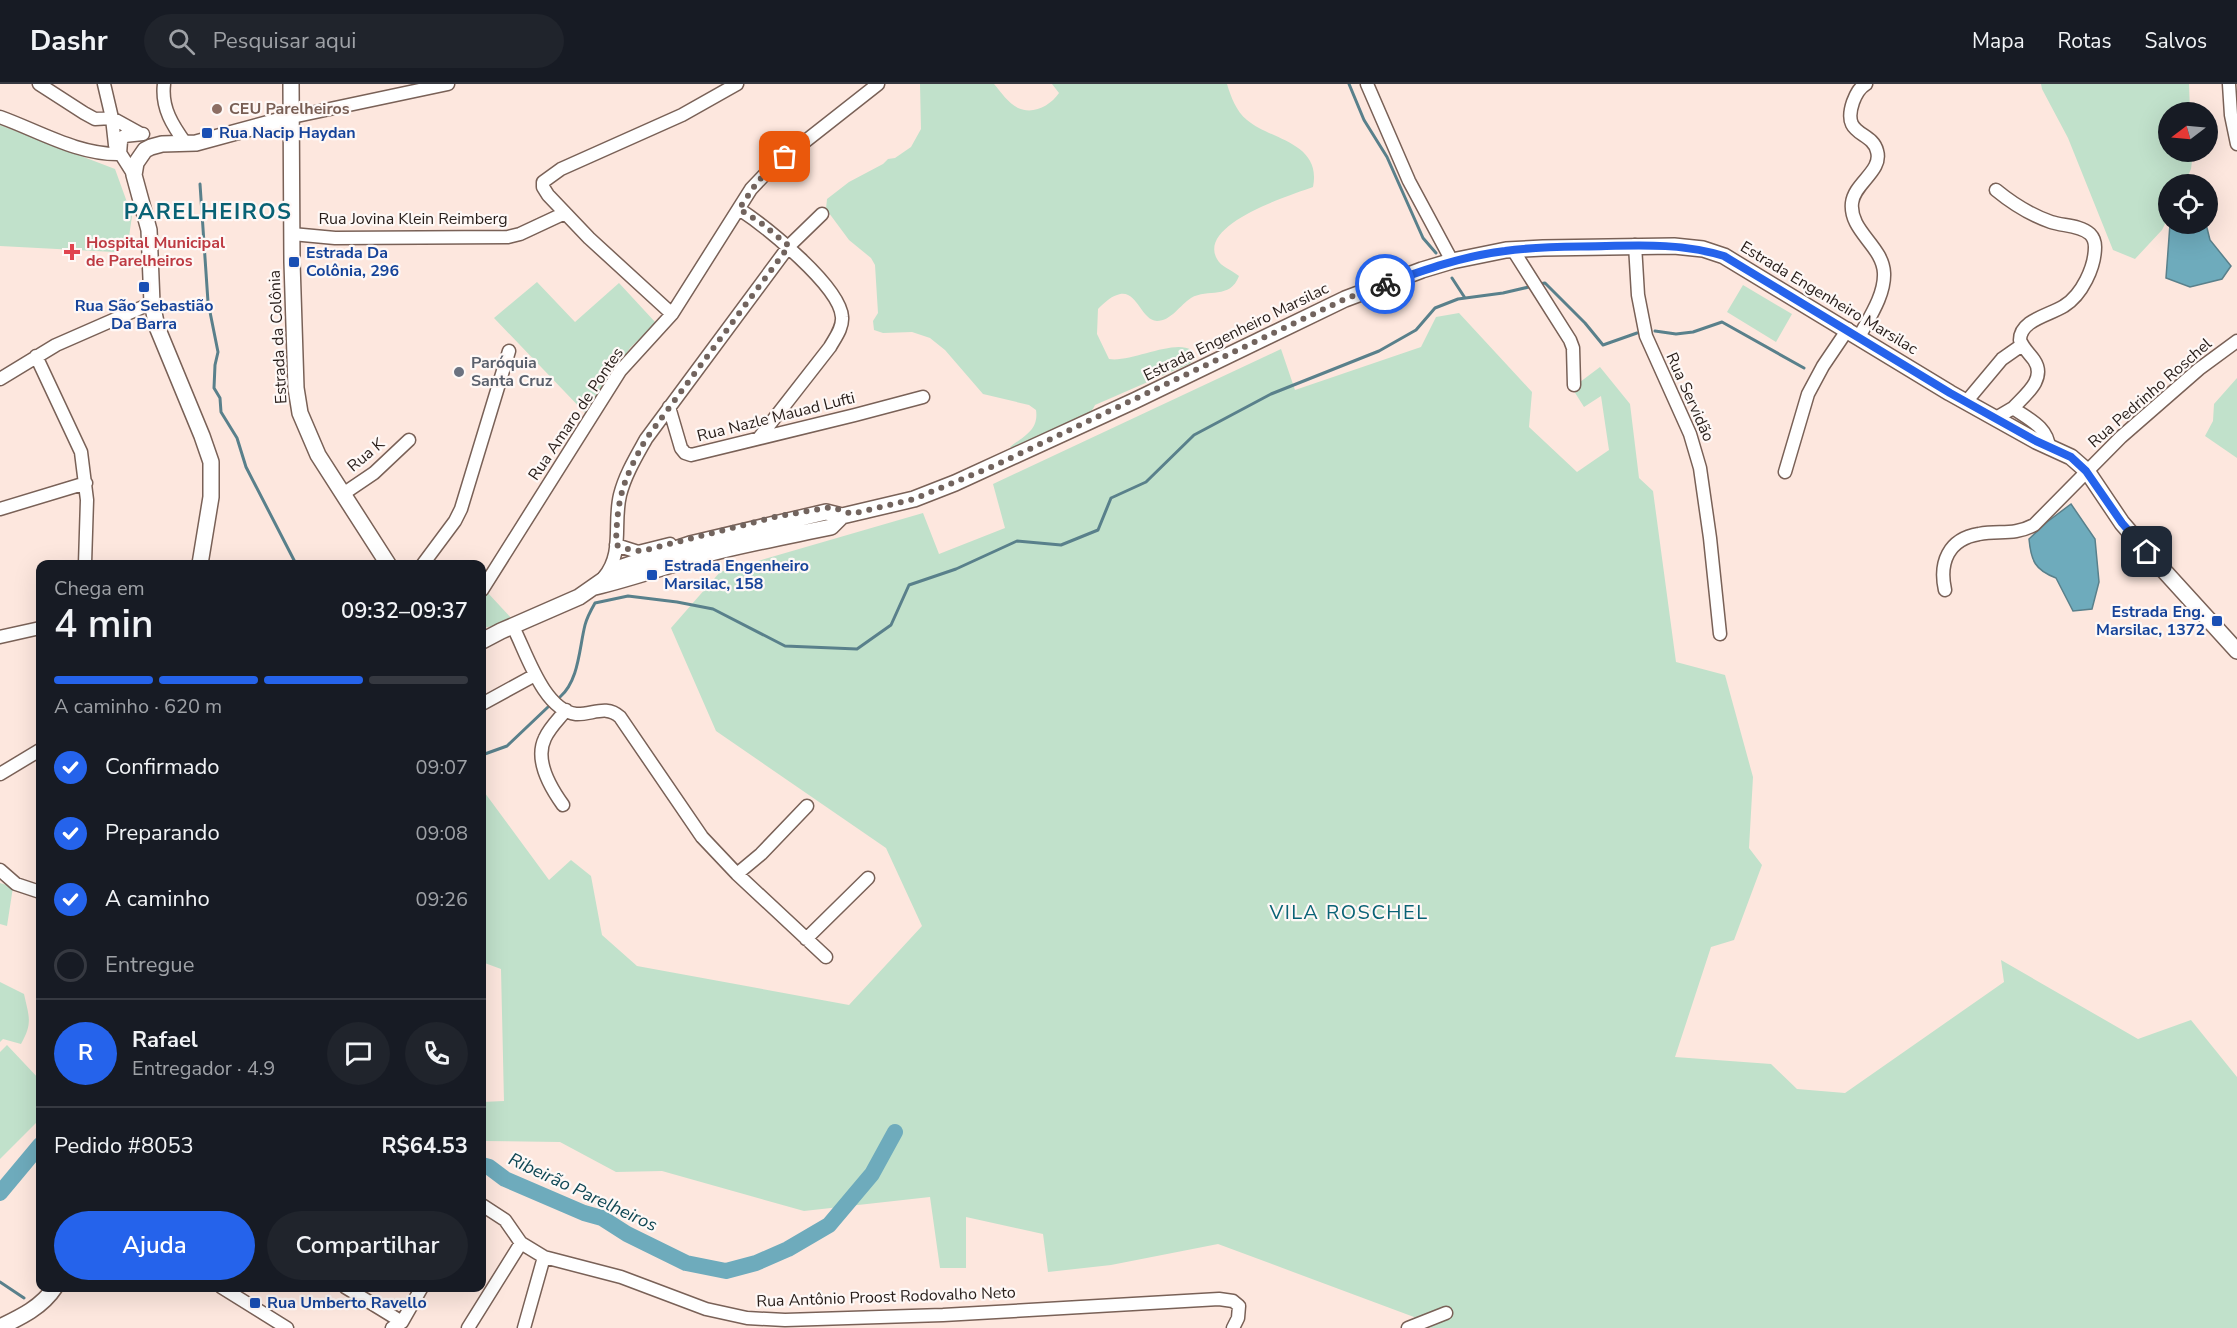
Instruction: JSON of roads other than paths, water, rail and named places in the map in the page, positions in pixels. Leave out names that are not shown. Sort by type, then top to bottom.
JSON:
[{"type":"main road","name":"Estrada da Colônia","points":[[291,84],[296,388],[300,413],[318,454],[385,560]]},
{"type":"main road","points":[[201,560],[211,497],[210,462],[202,436],[157,327],[152,303],[148,224],[134,175],[136,163],[145,150],[162,144],[186,144],[208,140],[292,117]]},
{"type":"main road","name":"Estrada Engenheiro Marsilac","points":[[486,639],[579,597],[631,562],[690,544],[826,512],[847,515],[914,499],[955,483],[1125,405],[1345,299],[1422,270],[1452,261],[1513,250],[1635,245],[1703,249],[1724,256],[1966,402],[2049,448],[2071,457],[2086,471],[2128,530],[2237,651]]},
{"type":"main road","name":"Estrada Engenheiro Marsilac","points":[[486,631],[507,629]]},
{"type":"main road","points":[[0,1327],[31,1311],[51,1292]]},
{"type":"main road","points":[[18,1328],[54,1304],[62,1292]]},
{"type":"street","points":[[39,84],[70,106],[95,119],[112,118],[162,144]]},
{"type":"street","points":[[104,84],[112,118],[115,145],[134,175]]},
{"type":"street","points":[[164,84],[166,109],[172,125],[186,144]]},
{"type":"street","points":[[292,117],[448,84]]},
{"type":"street","points":[[672,314],[589,238],[548,195],[543,182],[561,169],[689,111],[737,84]]},
{"type":"street","name":"Rua Amaro de Pontes","points":[[486,584],[620,371],[672,314],[751,189],[770,168],[878,84]]},
{"type":"street","points":[[1367,84],[1413,190],[1452,261]]},
{"type":"street","points":[[1785,472],[1808,394],[1823,366],[1854,333],[1879,297],[1884,273],[1880,257],[1856,221],[1852,209],[1857,190],[1875,168],[1878,159],[1875,146],[1854,128],[1850,115],[1855,96],[1866,84]]},
{"type":"street","points":[[2229,84],[2230,115],[2237,144]]},
{"type":"street","points":[[0,117],[75,147],[100,153],[120,154]]},
{"type":"street","points":[[120,154],[121,141],[124,136],[143,135]]},
{"type":"street","points":[[1996,190],[2031,214],[2053,223],[2084,230],[2094,240],[2096,248],[2086,279],[2077,294],[2063,307],[2025,327],[2019,336],[2022,345],[2035,362],[2038,376],[2036,384],[2013,408],[1996,418]]},
{"type":"street","points":[[739,209],[761,223],[789,246],[832,294],[840,307],[842,324],[830,346],[759,438]]},
{"type":"street","name":"Rua Jovina Klein Reimberg","points":[[292,234],[335,238],[508,237],[520,234],[565,213]]},
{"type":"street","points":[[631,562],[617,511],[620,493],[629,469],[646,439],[789,246],[822,214]]},
{"type":"street","name":"Rua Servidão","points":[[1635,245],[1638,295],[1646,336],[1690,434],[1700,468],[1720,634]]},
{"type":"street","points":[[1513,250],[1570,339],[1573,348],[1574,386]]},
{"type":"street","points":[[0,379],[56,345],[152,303]]},
{"type":"street","name":"Rua Pedrinho Roschel","points":[[1945,590],[1941,575],[1943,564],[1949,551],[1959,542],[1981,533],[2023,531],[2034,525],[2086,471],[2185,381],[2237,341]]},
{"type":"street","points":[[1966,402],[2002,359],[2022,345]]},
{"type":"street","points":[[429,560],[461,508],[509,351]]},
{"type":"street","points":[[36,356],[81,452],[86,483],[85,560]]},
{"type":"street","name":"Rua Nazle Mauad Lufti","points":[[669,407],[677,440],[685,453],[698,453],[923,397]]},
{"type":"street","points":[[2013,408],[2044,430],[2049,448]]},
{"type":"street","name":"Rua K","points":[[343,494],[374,473],[409,440]]},
{"type":"street","points":[[0,509],[86,483]]},
{"type":"street","points":[[0,637],[36,629]]},
{"type":"street","points":[[507,629],[553,700],[566,710],[577,714],[605,710],[620,717],[692,824],[737,874],[826,957]]},
{"type":"street","points":[[486,702],[535,675]]},
{"type":"street","points":[[563,805],[545,773],[541,753],[545,737],[566,710]]},
{"type":"street","points":[[0,774],[36,752]]},
{"type":"street","points":[[737,874],[761,854],[807,806]]},
{"type":"street","points":[[0,870],[16,884],[36,891]]},
{"type":"street","points":[[806,939],[868,879]]},
{"type":"street","points":[[486,1208],[505,1220],[521,1243],[487,1286]]},
{"type":"street","name":"Rua Antônio Proost Rodovalho Neto","points":[[521,1243],[544,1257],[621,1277],[706,1309],[783,1324],[1219,1299],[1233,1301],[1239,1306],[1238,1318],[1233,1328]]},
{"type":"street","points":[[524,1328],[544,1257]]},
{"type":"street","points":[[229,1292],[286,1328]]},
{"type":"street","points":[[352,1292],[397,1325],[419,1292]]},
{"type":"street","points":[[468,1328],[484,1292]]},
{"type":"street","points":[[1408,1328],[1446,1313]]},
{"type":"water","points":[[2169,234],[2208,234],[2210,240],[2231,266],[2222,279],[2190,287],[2166,278]]},
{"type":"water","points":[[2071,504],[2095,539],[2099,582],[2092,609],[2073,611],[2056,578],[2043,572],[2035,564],[2031,553],[2029,539]]},
{"type":"waterway","points":[[1349,84],[1364,120],[1387,157],[1423,238],[1436,253]]},
{"type":"waterway","points":[[200,184],[208,302],[218,352],[214,388],[220,398],[221,412],[237,438],[246,467],[294,560]]},
{"type":"waterway","points":[[1452,278],[1465,298]]},
{"type":"waterway","points":[[1539,284],[1545,283],[1585,323],[1603,345],[1637,333]]},
{"type":"waterway","points":[[560,697],[575,673],[586,622],[595,603],[628,596],[677,602],[713,609],[785,646],[857,649],[891,625],[909,585],[956,569],[1017,541],[1061,545],[1098,530],[1111,498],[1146,482],[1194,435],[1271,394],[1379,351],[1416,330],[1435,308],[1458,299],[1533,286]]},
{"type":"waterway","points":[[1655,331],[1676,334],[1693,332],[1722,322],[1804,368]]},
{"type":"waterway","points":[[486,754],[507,746],[548,707]]},
{"type":"waterway","name":"Ribeirão Parelheiros","points":[[486,1166],[505,1179],[584,1213],[602,1218],[627,1234],[686,1263],[726,1271],[756,1263],[788,1249],[829,1225],[872,1174],[895,1132]]},
{"type":"waterway","name":"Ribeirão Parelheiros","points":[[0,1193],[36,1150]]},
{"type":"waterway","points":[[0,1282],[24,1298]]},
{"type":"place","name":"CEU Parelheiros","points":[[217,109]]},
{"type":"place","name":"Rua Nacip Haydan","points":[[207,133]]},
{"type":"place","name":"Hospital Municipal de Parelheiros","points":[[72,252]]},
{"type":"place","name":"Estrada Da Colônia, 296","points":[[294,262]]},
{"type":"place","name":"Rua São Sebastião Da Barra","points":[[144,287]]},
{"type":"place","name":"Paróquia Santa Cruz","points":[[459,372]]},
{"type":"place","name":"Estrada Engenheiro Marsilac, 158","points":[[652,575]]},
{"type":"place","name":"Estrada Eng. Marsilac, 1372","points":[[2217,621]]},
{"type":"place","name":"Rua Umberto Ravello","points":[[255,1303]]},
{"type":"district","name":"PARELHEIROS","points":[[208,212]]},
{"type":"district","name":"VILA ROSCHEL","points":[[1349,912]]}]
